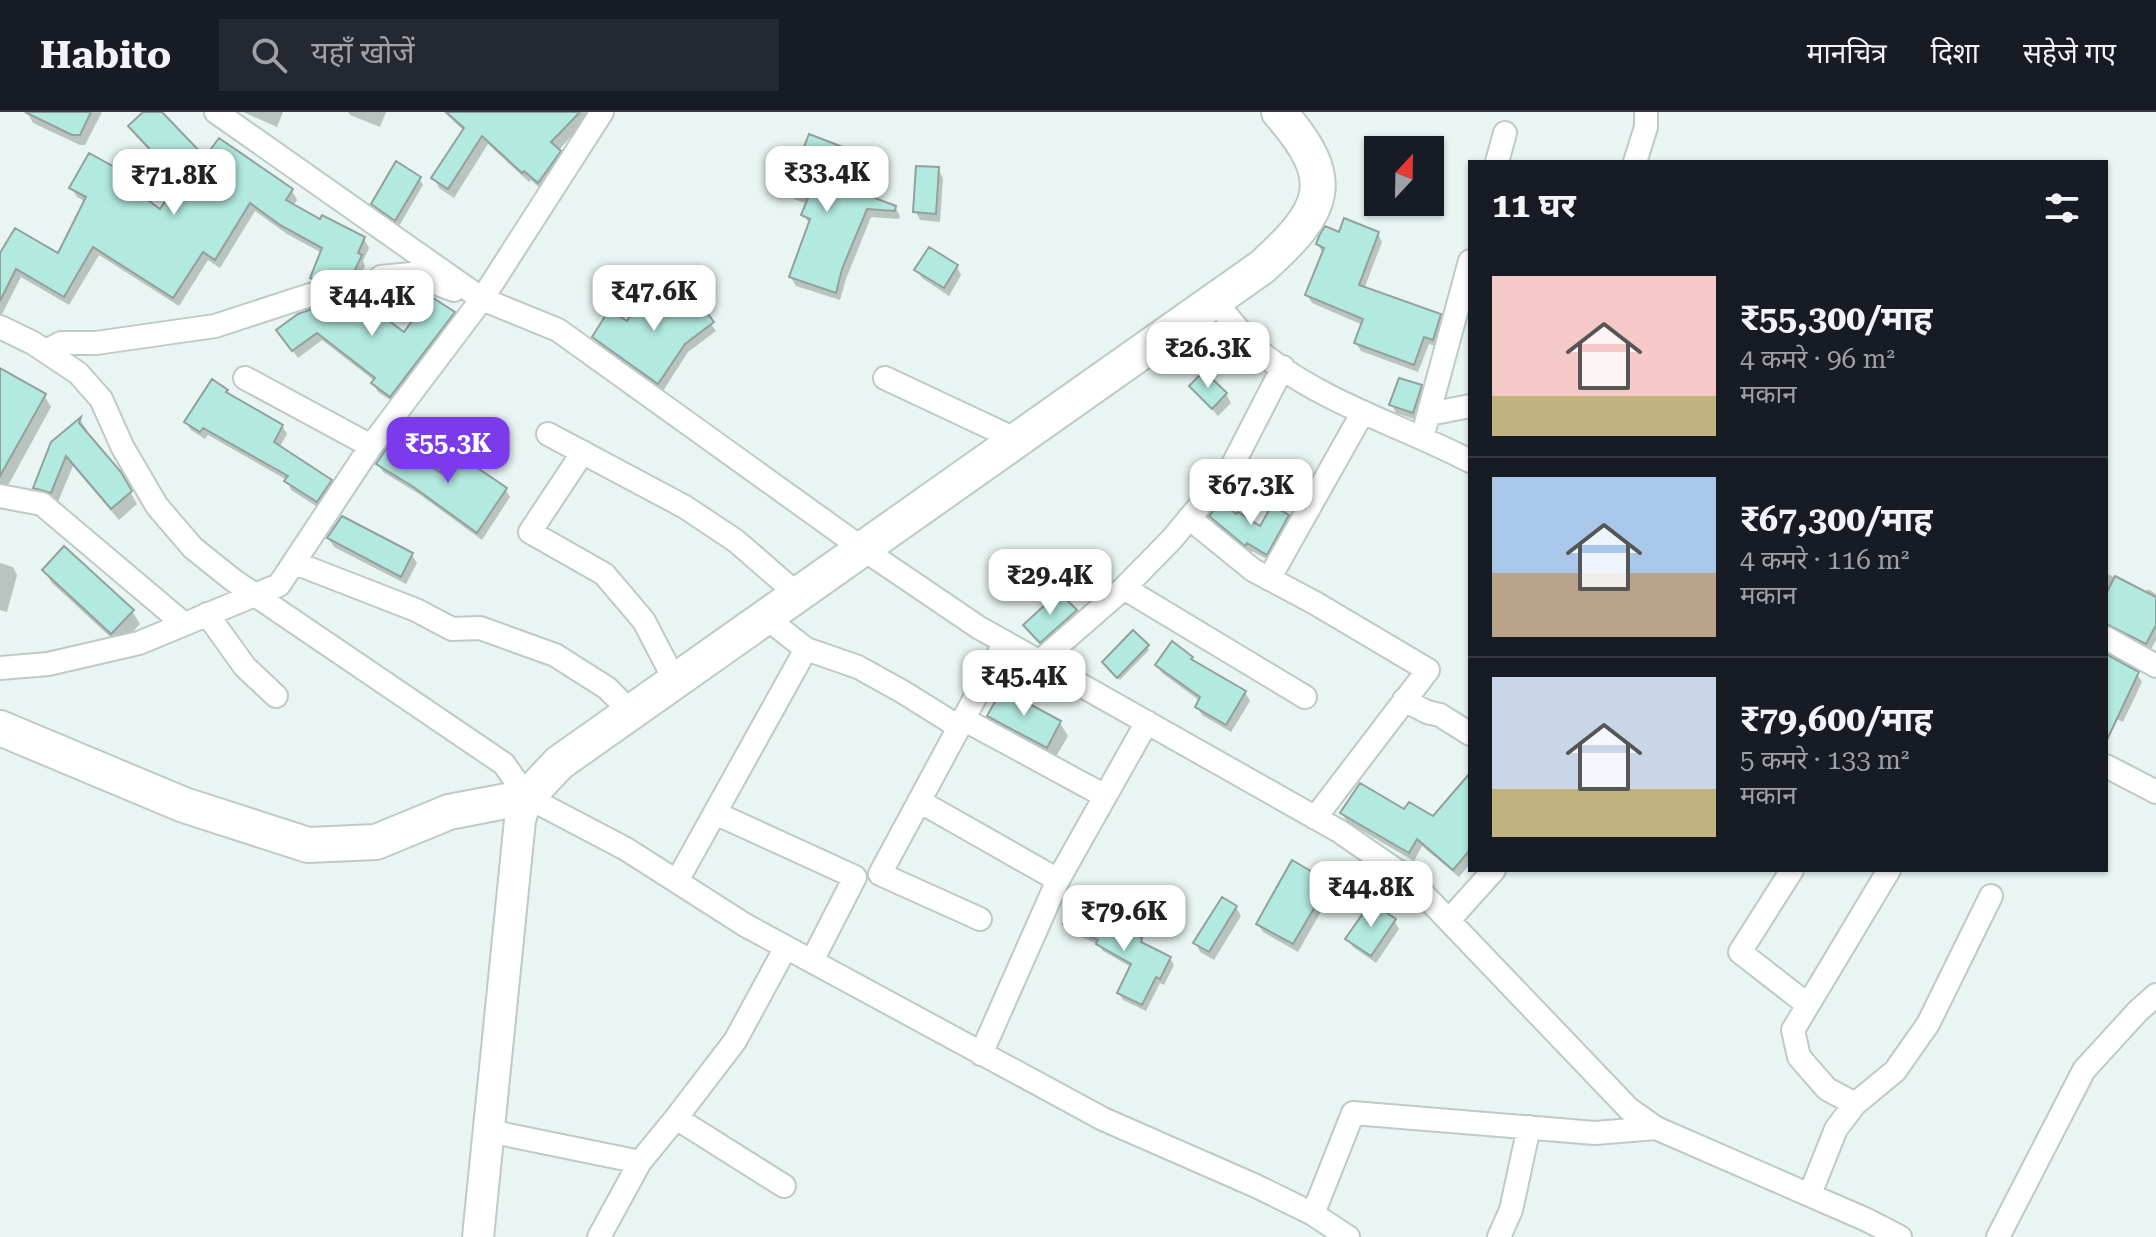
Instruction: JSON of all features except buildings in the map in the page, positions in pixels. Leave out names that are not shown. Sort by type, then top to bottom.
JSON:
[{"type":"main road","points":[[478,1237],[520,820],[527,797],[559,763],[1262,267],[1296,237],[1312,212],[1318,185],[1315,166],[1300,136],[1279,112]]},
{"type":"main road","points":[[0,728],[184,805],[308,845],[376,842],[449,812],[527,797]]},
{"type":"street","points":[[216,112],[482,299]]},
{"type":"street","points":[[0,668],[48,664],[139,643],[279,585],[371,446],[482,299],[596,120],[573,112]]},
{"type":"street","points":[[1636,160],[1646,127],[1646,112]]},
{"type":"street","points":[[1498,160],[1505,133]]},
{"type":"street","points":[[1422,438],[1468,268]]},
{"type":"street","points":[[46,351],[61,343],[96,343],[215,326],[310,295],[359,294],[381,277],[411,274],[558,330],[863,549],[978,627],[1339,831],[1409,879],[1629,1109],[1656,1128],[1810,1194],[1900,1237]]},
{"type":"street","points":[[1214,301],[1264,355],[1309,384],[1468,460]]},
{"type":"street","points":[[0,327],[46,351],[78,373],[101,399],[123,448],[157,506],[193,548],[254,594],[504,764],[527,797],[626,849],[786,947],[981,1054],[1103,1119],[1313,1214],[1348,1237]]},
{"type":"street","points":[[1039,662],[1124,588],[1231,468],[1283,367]]},
{"type":"street","points":[[245,378],[371,446]]},
{"type":"street","points":[[885,378],[1017,440]]},
{"type":"street","points":[[1429,414],[1468,406]]},
{"type":"street","points":[[1269,579],[1363,412]]},
{"type":"street","points":[[548,434],[685,507],[736,541],[797,594]]},
{"type":"street","points":[[583,452],[530,532],[604,574],[644,621],[675,681]]},
{"type":"street","points":[[0,496],[42,504],[184,624]]},
{"type":"street","points":[[1189,518],[1253,570],[1428,670],[1315,818]]},
{"type":"street","points":[[295,563],[416,610],[452,629],[480,628],[555,655],[607,688],[631,712]]},
{"type":"street","points":[[1124,588],[1305,697]]},
{"type":"street","points":[[207,614],[245,667],[276,696]]},
{"type":"street","points":[[765,617],[806,649],[858,667],[1105,796]]},
{"type":"street","points":[[2108,639],[2156,666]]},
{"type":"street","points":[[980,919],[880,874],[1005,642]]},
{"type":"street","points":[[677,881],[806,649]]},
{"type":"street","points":[[1404,700],[1440,715],[1468,733]]},
{"type":"street","points":[[981,1054],[1058,880],[1147,722]]},
{"type":"street","points":[[2108,767],[2156,792]]},
{"type":"street","points":[[919,801],[1058,880]]},
{"type":"street","points":[[715,813],[855,877],[812,961]]},
{"type":"street","points":[[1450,919],[1492,872]]},
{"type":"street","points":[[1791,872],[1740,952],[1808,1005]]},
{"type":"street","points":[[1855,1104],[1827,1089],[1799,1057],[1793,1030],[1888,872]]},
{"type":"street","points":[[1810,1194],[1836,1129],[1855,1104],[1895,1071],[1928,1024],[1991,896]]},
{"type":"street","points":[[599,1237],[640,1162],[735,1041],[786,947]]},
{"type":"street","points":[[1998,1237],[2084,1070],[2156,995]]},
{"type":"street","points":[[1313,1214],[1353,1113],[1595,1133],[1656,1128]]},
{"type":"street","points":[[676,1118],[784,1186]]},
{"type":"street","points":[[1499,1237],[1511,1210],[1529,1127]]},
{"type":"street","points":[[489,1131],[640,1162]]}]
